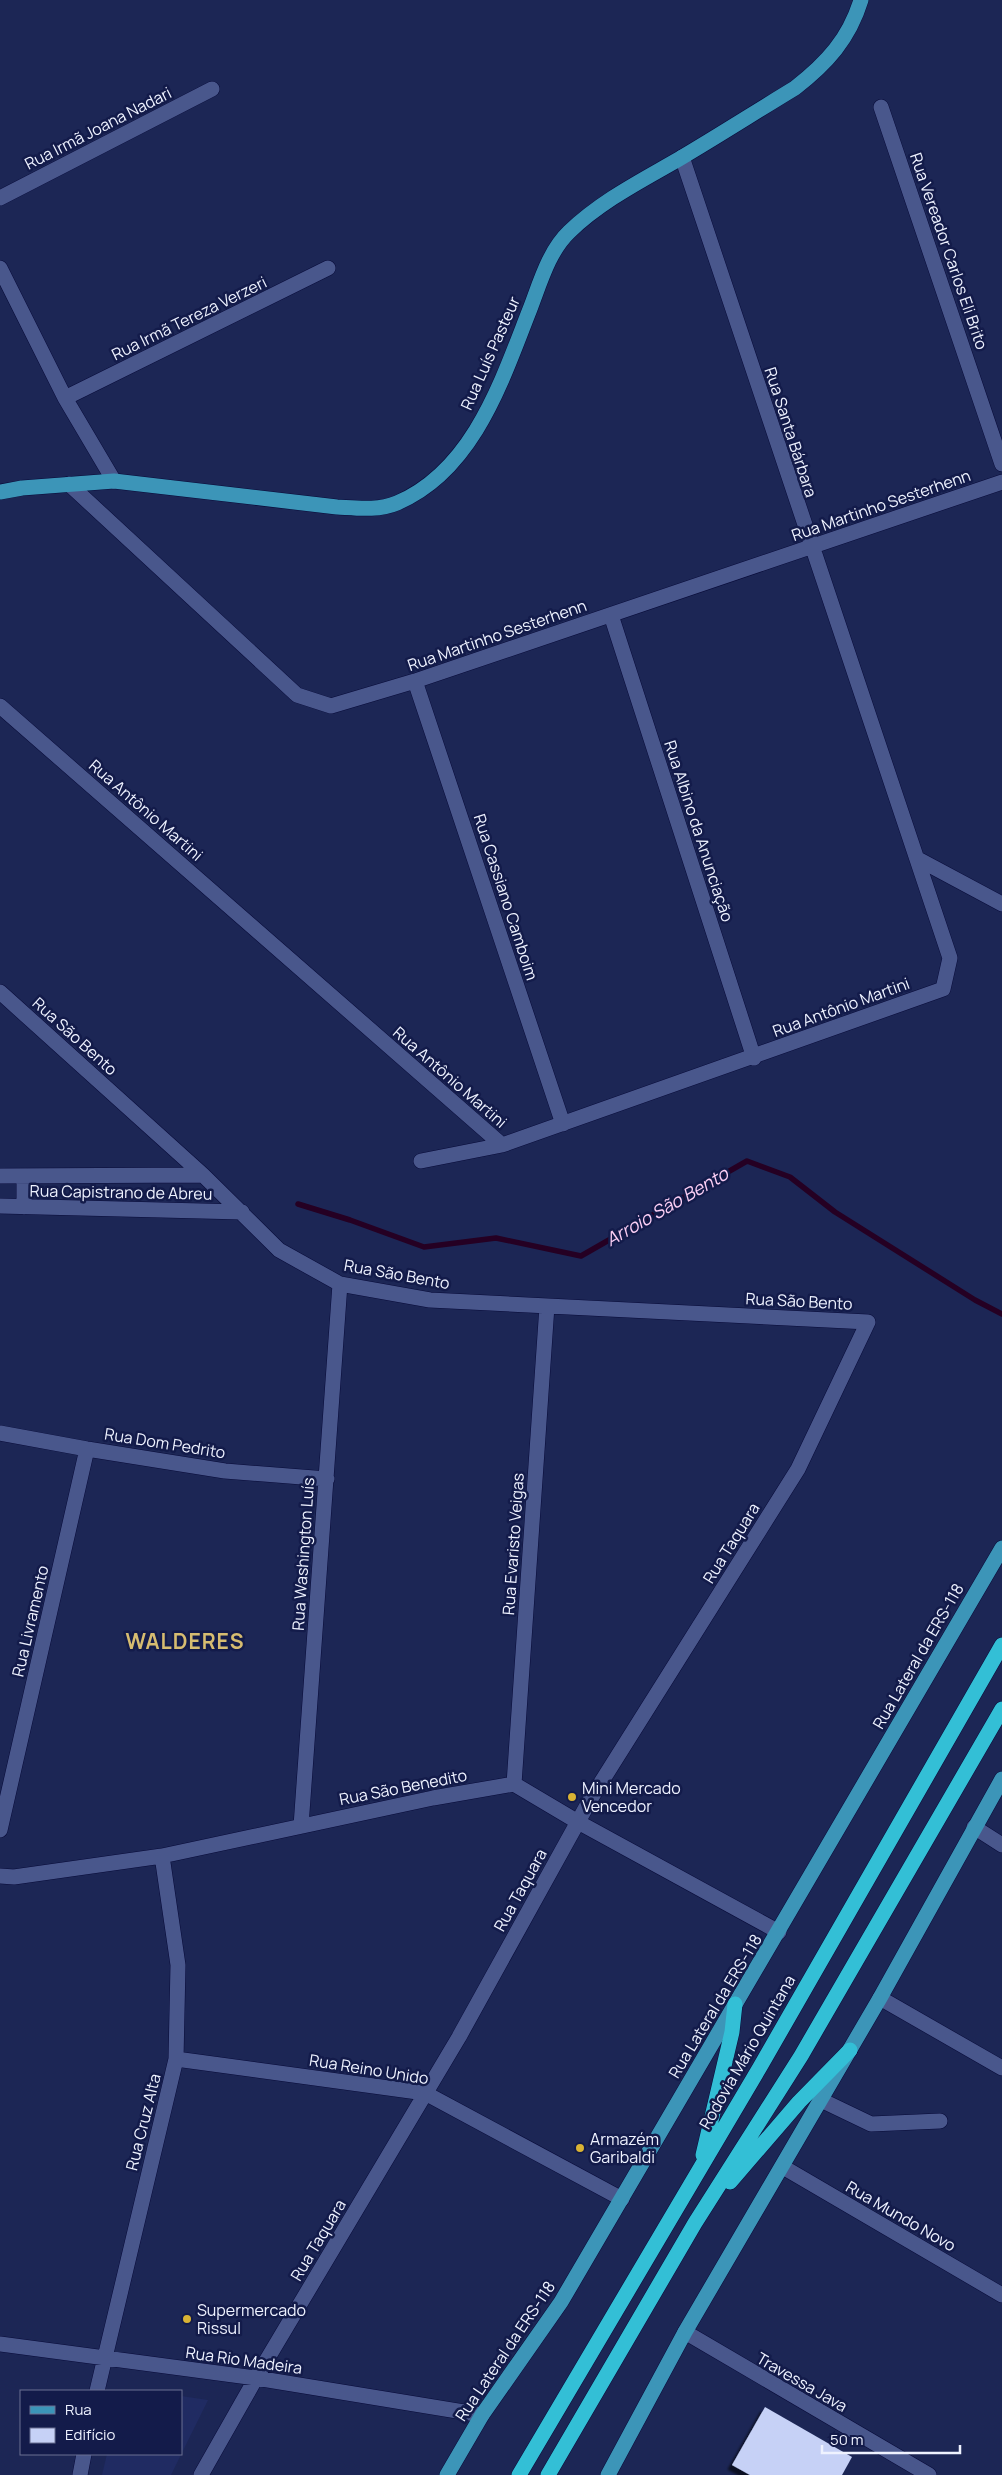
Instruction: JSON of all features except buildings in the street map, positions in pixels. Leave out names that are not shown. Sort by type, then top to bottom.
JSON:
[{"type":"highway","name":"Rodovia Mário Quintana","points":[[519,2475],[700,2168],[1002,1645]]},
{"type":"highway","points":[[548,2475],[695,2223],[801,2056],[1002,1709]]},
{"type":"highway","points":[[700,2168],[732,2032],[735,2004]]},
{"type":"highway","points":[[695,2223],[799,2102],[850,2050]]},
{"type":"main road","name":"Rua Luís Pasteur","points":[[0,492],[22,488],[114,482],[337,507],[370,508],[396,504],[437,478],[472,435],[500,383],[552,254],[568,232],[612,197],[795,88],[817,71],[854,24],[861,0]]},
{"type":"main road","name":"Rua Lateral da ERS-118","points":[[447,2475],[482,2415],[561,2302],[1002,1548]]},
{"type":"main road","points":[[608,2475],[685,2332],[880,1998],[1002,1779]]},
{"type":"street","name":"Rua Irmã Joana Nadari","points":[[0,198],[212,89]]},
{"type":"street","name":"Rua Vereador Carlos Eli Brito","points":[[881,107],[1002,464]]},
{"type":"street","name":"Rua Santa Bárbara","points":[[682,157],[810,546],[918,859],[950,958]]},
{"type":"street","points":[[0,268],[65,398],[114,482]]},
{"type":"street","name":"Rua Irmã Tereza Verzeri","points":[[65,398],[328,268]]},
{"type":"street","name":"Rua Martinho Sesterhenn","points":[[69,484],[297,695],[331,706],[416,681],[1002,482]]},
{"type":"street","name":"Rua Albino da Anunciação","points":[[611,615],[754,1058]]},
{"type":"street","name":"Rua Cassiano Camboim","points":[[416,681],[563,1124]]},
{"type":"street","name":"Rua Antônio Martini","points":[[0,706],[502,1145],[754,1058],[943,989],[950,958]]},
{"type":"street","points":[[918,859],[1002,904]]},
{"type":"street","name":"Rua São Bento","points":[[0,992],[203,1175],[279,1250],[340,1284],[430,1300],[868,1322]]},
{"type":"street","points":[[421,1161],[502,1145]]},
{"type":"street","name":"Rua Capistrano de Abreu","points":[[0,1176],[203,1175]]},
{"type":"street","points":[[24,1177],[24,1207]]},
{"type":"street","name":"Rua Capistrano de Abreu","points":[[0,1206],[242,1212]]},
{"type":"street","name":"Rua Washington Luís","points":[[301,1826],[340,1284]]},
{"type":"street","name":"Rua Evaristo Veigas","points":[[514,1784],[547,1306]]},
{"type":"street","name":"Rua Taquara","points":[[201,2475],[256,2378],[425,2093],[578,1822],[798,1469],[868,1322]]},
{"type":"street","name":"Rua Dom Pedrito","points":[[0,1433],[225,1471],[327,1479]]},
{"type":"street","name":"Rua Livramento","points":[[0,1830],[87,1449]]},
{"type":"street","points":[[514,1784],[578,1822],[779,1932]]},
{"type":"street","name":"Rua São Benedito","points":[[0,1876],[14,1878],[162,1856],[433,1798],[514,1784]]},
{"type":"street","points":[[974,1827],[1002,1844]]},
{"type":"street","name":"Rua Cruz Alta","points":[[97,2390],[176,2059],[178,1965],[162,1856]]},
{"type":"street","points":[[880,1998],[1002,2068]]},
{"type":"street","name":"Rua Reino Unido","points":[[176,2059],[425,2093],[622,2199]]},
{"type":"street","points":[[821,2100],[872,2124],[940,2121]]},
{"type":"street","name":"Rua Mundo Novo","points":[[782,2167],[1002,2295]]},
{"type":"street","name":"Travessa Java","points":[[685,2332],[929,2475]]},
{"type":"street","name":"Rua Rio Madeira","points":[[0,2344],[256,2378],[482,2415]]},
{"type":"street","points":[[80,2475],[84,2455]]},
{"type":"shaded area","points":[[182,2396],[208,2400],[182,2453]]},
{"type":"shaded area","points":[[107,2455],[181,2455],[171,2475],[102,2475]]},
{"type":"waterway","name":"Arroio São Bento","points":[[298,1204],[350,1220],[424,1247],[496,1238],[581,1256],[747,1161],[790,1177],[835,1212],[975,1300],[1002,1314]]},
{"type":"place","name":"Mini Mercado Vencedor","points":[[572,1797]]},
{"type":"place","name":"Armazém Garibaldi","points":[[580,2148]]},
{"type":"place","name":"Supermercado Rissul","points":[[187,2319]]},
{"type":"district","name":"WALDERES","points":[[185,1642]]}]
